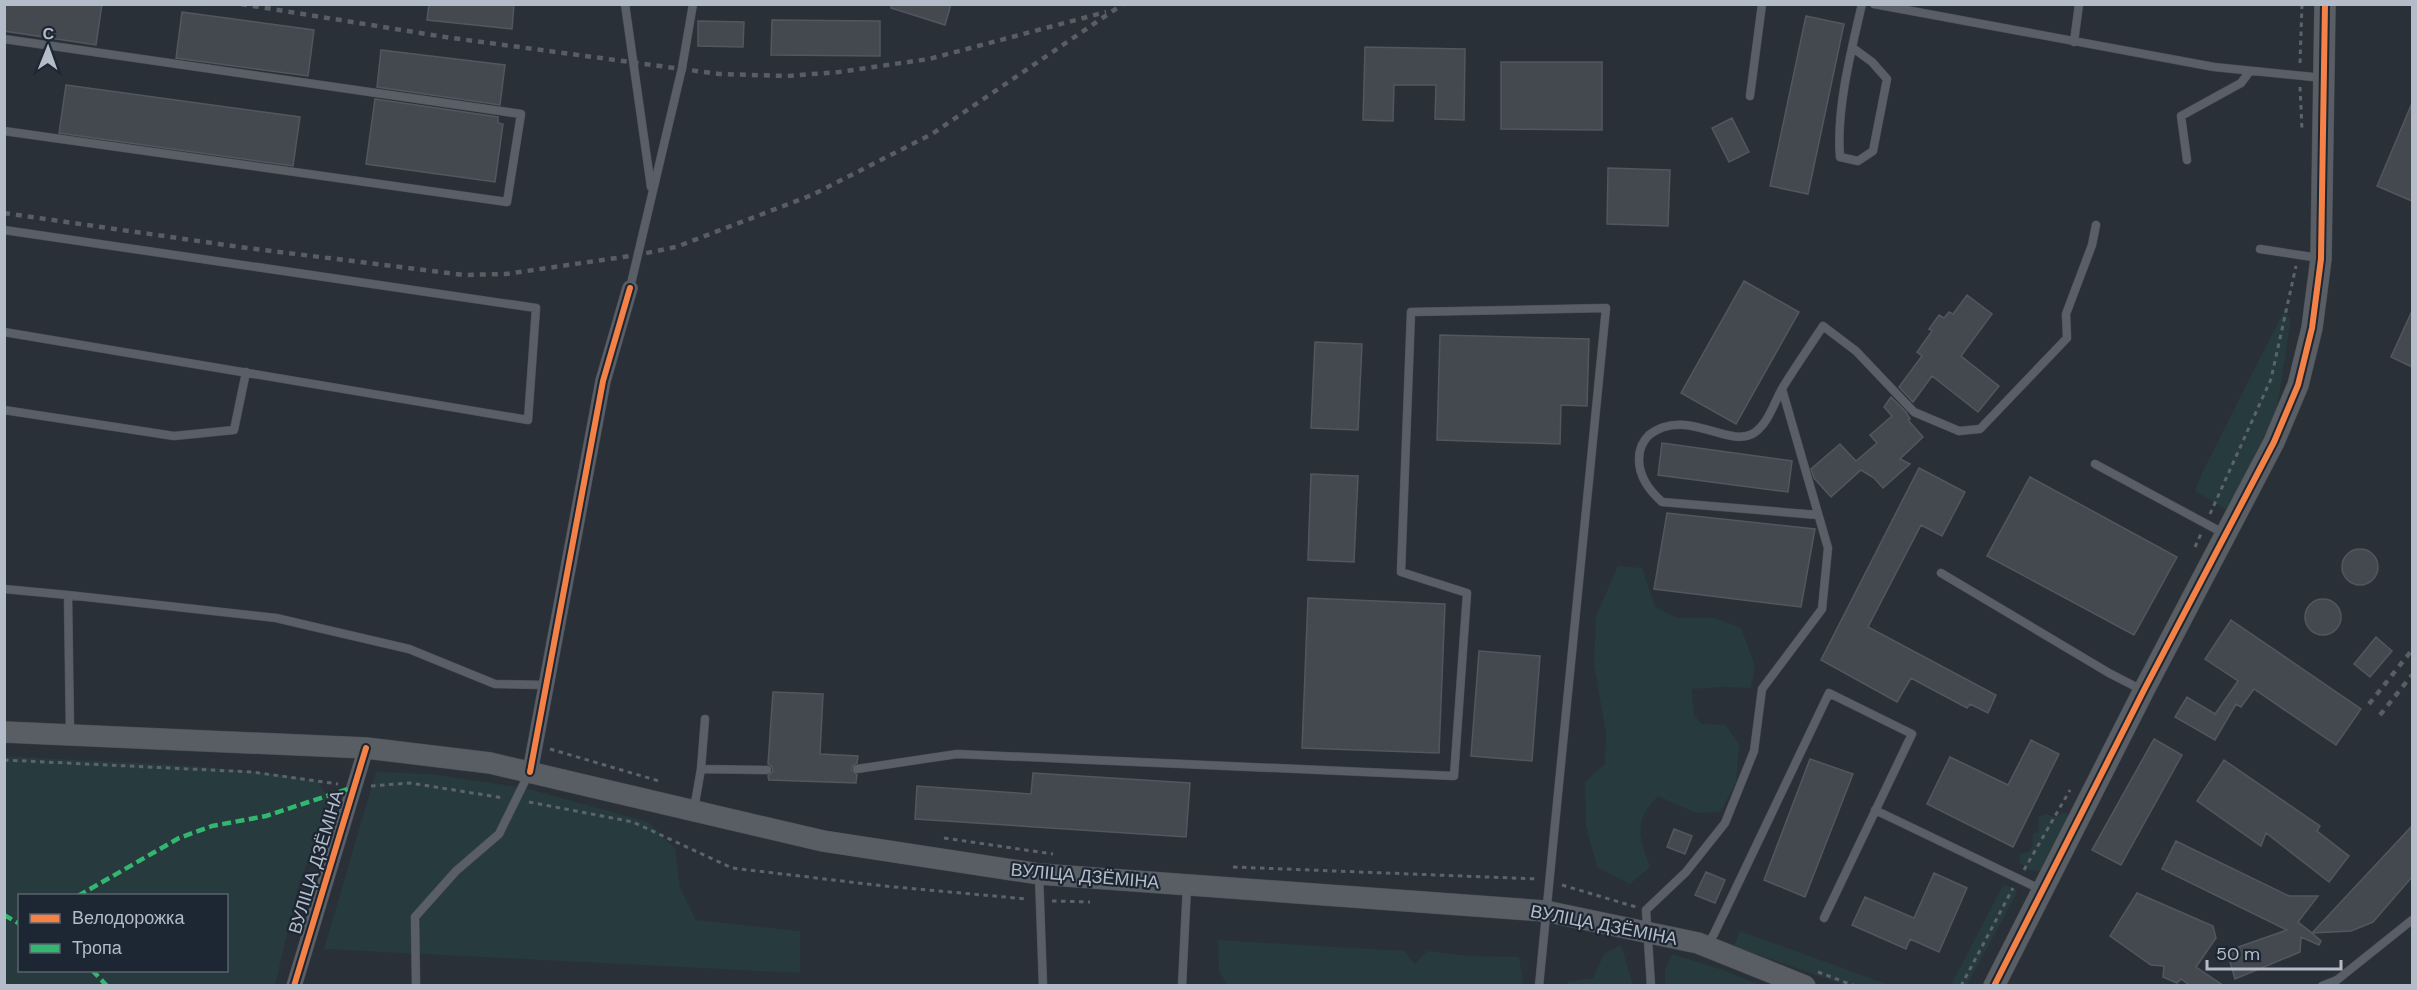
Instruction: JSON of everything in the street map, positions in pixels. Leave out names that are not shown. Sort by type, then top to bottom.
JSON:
[{"type":"main road","points":[[1997,984],[2144,690],[2274,442],[2298,385],[2312,328],[2321,259],[2325,4]]},
{"type":"main road","name":"ВУЛІЦА ДЗЁМІНА","points":[[4,732],[366,748],[490,763],[823,841],[1039,873],[1545,911],[1706,946],[1804,986]]},
{"type":"street","points":[[530,772],[603,381],[630,288]]},
{"type":"street","name":"ВУЛІЦА ДЗЁМІНА","points":[[294,986],[366,748]]},
{"type":"lane","points":[[625,4],[652,192]]},
{"type":"lane","points":[[630,288],[682,68],[693,4]]},
{"type":"lane","points":[[1750,96],[1762,4]]},
{"type":"lane","points":[[1853,48],[1872,62],[1887,79],[1873,151],[1858,161],[1840,157],[1838,132],[1853,48],[1862,4]]},
{"type":"lane","points":[[1874,4],[2214,67],[2325,78]]},
{"type":"lane","points":[[2074,42],[2079,4]]},
{"type":"lane","points":[[4,39],[521,114],[507,202],[4,131]]},
{"type":"lane","points":[[2187,160],[2181,116],[2241,83],[2250,71]]},
{"type":"lane","points":[[1818,515],[1662,502],[1650,491],[1639,468],[1638,456],[1644,440],[1667,424],[1737,436],[1751,435],[1761,428],[1782,389],[1823,326],[1856,351],[1914,412],[1959,431],[1980,429],[2067,338],[2066,314],[2092,245],[2096,225]]},
{"type":"lane","points":[[4,230],[536,308],[528,420],[4,332]]},
{"type":"lane","points":[[2259,249],[2321,259]]},
{"type":"lane","points":[[857,769],[957,754],[1454,776],[1467,593],[1401,572],[1411,312],[1606,308],[1539,986]]},
{"type":"lane","points":[[4,410],[174,436],[234,430],[246,372]]},
{"type":"lane","points":[[1651,986],[1646,910],[1686,872],[1725,823],[1754,751],[1762,689],[1822,609],[1828,548],[1782,389]]},
{"type":"lane","points":[[2095,464],[2226,535]]},
{"type":"lane","points":[[1941,573],[2109,673],[2144,690]]},
{"type":"lane","points":[[4,589],[276,618],[409,650],[495,684],[546,685]]},
{"type":"lane","points":[[68,595],[70,734]]},
{"type":"lane","points":[[1706,946],[1714,934],[1829,693],[1912,734],[1824,918]]},
{"type":"lane","points":[[694,811],[701,769],[705,719]]},
{"type":"lane","points":[[701,769],[767,770]]},
{"type":"lane","points":[[416,986],[415,917],[456,871],[499,834],[530,772]]},
{"type":"lane","points":[[1875,810],[2043,891]]},
{"type":"lane","points":[[1039,873],[1043,986]]},
{"type":"lane","points":[[1182,986],[1187,884]]},
{"type":"lane","points":[[2322,986],[2337,980],[2412,920]]},
{"type":"path","points":[[535,744],[665,783]]},
{"type":"path","points":[[4,760],[252,772],[354,786]]},
{"type":"path","points":[[337,785],[410,783],[633,822],[732,868],[1039,901],[1090,902]]},
{"type":"path","points":[[943,838],[1058,855]]},
{"type":"path","points":[[1224,866],[1408,873]]},
{"type":"green space","points":[[2284,311],[2291,319],[2276,413],[2227,510],[2195,491]]},
{"type":"green space","points":[[1618,566],[1642,568],[1655,607],[1677,618],[1715,618],[1741,628],[1755,666],[1751,688],[1692,689],[1694,715],[1702,724],[1726,725],[1739,745],[1736,783],[1720,812],[1696,813],[1658,796],[1645,813],[1640,830],[1650,867],[1630,884],[1597,867],[1586,826],[1585,782],[1605,764],[1606,733],[1594,664],[1596,616]]},
{"type":"green space","points":[[5,756],[240,770],[318,781],[331,804],[299,883],[275,985],[5,985]]},
{"type":"green space","points":[[376,772],[430,774],[525,788],[648,822],[675,849],[680,888],[696,920],[800,931],[800,973],[324,949]]},
{"type":"green space","points":[[2062,813],[2070,816],[2044,871],[2029,870],[2020,863],[2020,854],[2030,851],[2033,834],[2038,832],[2039,817],[2045,814],[2054,817]]},
{"type":"green space","points":[[2005,885],[2016,889],[2017,893],[1967,985],[1951,985],[2001,889]]},
{"type":"green space","points":[[1740,931],[1889,985],[1844,985],[1734,946]]},
{"type":"green space","points":[[1218,940],[1404,951],[1415,964],[1427,951],[1467,956],[1519,957],[1523,981],[1521,986],[1227,985],[1219,970]]},
{"type":"green space","points":[[1621,945],[1633,985],[1567,985],[1568,982],[1593,978],[1604,954]]},
{"type":"green space","points":[[1672,954],[1726,971],[1760,985],[1665,985],[1665,970]]},
{"type":"building","points":[[4,4],[102,4],[96,45],[4,31]]},
{"type":"building","points":[[429,4],[514,4],[512,29],[427,20]]},
{"type":"building","points":[[891,4],[951,4],[945,25],[891,8]]},
{"type":"building","points":[[182,12],[314,30],[308,76],[176,58]]},
{"type":"building","points":[[1806,16],[1844,24],[1808,194],[1770,186]]},
{"type":"building","points":[[772,20],[880,21],[880,56],[771,55]]},
{"type":"building","points":[[698,21],[744,22],[743,47],[698,46]]},
{"type":"building","points":[[1365,47],[1465,49],[1464,120],[1435,119],[1436,85],[1394,85],[1393,121],[1363,120]]},
{"type":"building","points":[[381,50],[505,65],[500,105],[377,87]]},
{"type":"building","points":[[1501,62],[1602,62],[1602,130],[1501,129]]},
{"type":"building","points":[[66,85],[300,117],[293,166],[59,133]]},
{"type":"building","points":[[375,99],[498,117],[498,123],[503,124],[495,182],[366,164]]},
{"type":"building","points":[[2412,103],[2412,201],[2377,186]]},
{"type":"building","points":[[1732,118],[1749,152],[1729,162],[1712,128]]},
{"type":"building","points":[[1608,168],[1670,170],[1668,226],[1607,224]]},
{"type":"building","points":[[1744,281],[1799,312],[1736,424],[1681,393]]},
{"type":"building","points":[[1967,295],[1992,314],[1961,356],[1999,386],[1978,412],[1932,376],[1913,402],[1899,387],[1922,356],[1917,352],[1932,331],[1929,329],[1939,315],[1944,318],[1949,312],[1953,314]]},
{"type":"building","points":[[2412,311],[2412,367],[2391,357]]},
{"type":"building","points":[[1440,335],[1589,339],[1587,406],[1561,405],[1560,444],[1437,440]]},
{"type":"building","points":[[1315,342],[1362,344],[1358,430],[1311,428]]},
{"type":"building","points":[[1891,397],[1906,412],[1910,419],[1908,420],[1923,437],[1900,459],[1910,464],[1883,488],[1874,478],[1861,470],[1831,497],[1814,478],[1811,469],[1840,444],[1856,461],[1877,443],[1870,435],[1892,416],[1884,407]]},
{"type":"building","points":[[1662,443],[1792,461],[1788,492],[1658,475]]},
{"type":"building","points":[[1919,468],[1965,492],[1942,536],[1921,525],[1868,627],[1996,695],[1988,713],[1970,704],[1967,708],[1911,678],[1897,702],[1821,660]]},
{"type":"building","points":[[1311,474],[1358,476],[1354,562],[1308,560]]},
{"type":"building","points":[[2030,477],[2177,557],[2134,635],[1987,556]]},
{"type":"building","points":[[1667,513],[1815,529],[1801,607],[1654,589]]},
{"type":"building","points":[[2360,549],[2373,554],[2378,567],[2373,580],[2360,585],[2347,580],[2342,567],[2347,554]]},
{"type":"building","points":[[1308,598],[1445,604],[1439,753],[1302,748]]},
{"type":"building","points":[[2323,599],[2336,604],[2341,617],[2336,630],[2323,635],[2310,630],[2305,617],[2310,604]]},
{"type":"building","points":[[2231,620],[2361,709],[2336,745],[2254,689],[2241,707],[2236,704],[2215,740],[2175,717],[2187,697],[2215,714],[2238,681],[2205,659]]},
{"type":"building","points":[[2376,637],[2392,651],[2370,677],[2354,664]]},
{"type":"building","points":[[1479,651],[1540,656],[1532,761],[1471,756]]},
{"type":"building","points":[[773,692],[823,694],[820,754],[858,756],[857,763],[851,769],[857,775],[856,783],[769,780],[768,776],[773,771],[768,764]]},
{"type":"building","points":[[2154,739],[2182,755],[2121,865],[2092,850]]},
{"type":"building","points":[[2031,740],[2059,754],[2013,847],[1927,804],[1950,757],[2008,785]]},
{"type":"building","points":[[1810,759],[1853,774],[1805,897],[1764,880]]},
{"type":"building","points":[[2224,760],[2320,826],[2317,831],[2349,856],[2329,882],[2266,833],[2261,846],[2197,801]]},
{"type":"building","points":[[1033,773],[1190,783],[1186,837],[915,819],[917,786],[1031,794]]},
{"type":"building","points":[[2412,826],[2412,877],[2373,922],[2351,931],[2312,933]]},
{"type":"building","points":[[1674,829],[1692,836],[1685,854],[1667,847]]},
{"type":"building","points":[[2176,841],[2289,896],[2318,896],[2298,922],[2321,941],[2319,945],[2301,937],[2300,952],[2235,979],[2227,951],[2287,930],[2162,869]]},
{"type":"building","points":[[1706,872],[1725,880],[1715,903],[1695,895]]},
{"type":"building","points":[[1934,873],[1967,888],[1939,952],[1910,939],[1906,949],[1852,925],[1865,897],[1914,918]]},
{"type":"building","points":[[2137,893],[2213,926],[2216,938],[2196,967],[2224,986],[2191,986],[2181,979],[2177,983],[2163,977],[2164,966],[2151,965],[2110,936]]},
{"type":"railway","points":[[241,4],[445,37],[719,74],[787,76],[839,72],[929,59],[1106,12]]},
{"type":"railway","points":[[4,213],[240,247],[464,275],[506,274],[637,255],[676,247],[812,195],[932,134],[1123,4]]},
{"type":"railway","points":[[2369,704],[2412,650]]},
{"type":"railway","points":[[2380,715],[2412,675]]},
{"type":"marked path","points":[[81,894],[179,838],[212,826],[266,816],[354,787]]},
{"type":"marked path","points":[[4,915],[18,923]]},
{"type":"marked path","points":[[94,972],[107,986]]},
{"type":"cycle path","points":[[1994,986],[2144,690],[2274,442],[2298,385],[2312,328],[2321,259],[2325,4]]},
{"type":"cycle path","points":[[530,772],[603,381],[630,288]]},
{"type":"cycle path","points":[[294,986],[366,748]]}]
